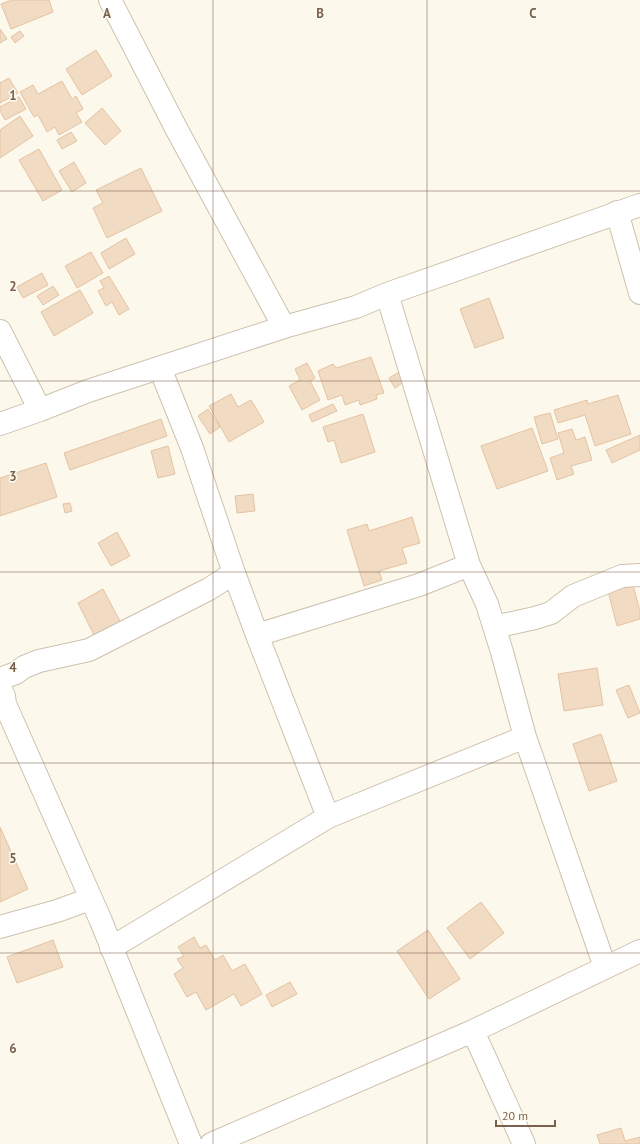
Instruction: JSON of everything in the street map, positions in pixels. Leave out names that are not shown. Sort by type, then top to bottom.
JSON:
[{"type":"street","points":[[110,0],[180,137],[284,327]]},
{"type":"street","points":[[0,424],[88,391],[284,327],[356,307],[386,294],[640,205]]},
{"type":"street","points":[[617,212],[640,293]]},
{"type":"street","points":[[386,294],[469,565],[487,604],[525,737],[605,967]]},
{"type":"street","points":[[0,331],[40,410]]},
{"type":"street","points":[[160,368],[192,448],[257,636],[328,818]]},
{"type":"street","points":[[257,636],[419,585],[469,565]]},
{"type":"street","points":[[0,679],[16,673],[24,667],[39,661],[89,650],[209,589],[234,573]]},
{"type":"street","points":[[494,627],[551,613],[573,596],[622,576],[640,575]]},
{"type":"street","points":[[2,699],[111,948],[191,1144]]},
{"type":"street","points":[[111,948],[328,818],[525,737]]},
{"type":"street","points":[[0,927],[57,911],[90,899]]},
{"type":"street","points":[[211,1144],[473,1031],[640,951]]},
{"type":"street","points":[[473,1031],[524,1144]]},
{"type":"building","points":[[12,0],[49,0],[53,12],[11,29],[1,4]]},
{"type":"building","points":[[0,29],[7,39],[0,43]]},
{"type":"building","points":[[20,31],[24,36],[15,43],[11,37]]},
{"type":"building","points":[[96,50],[112,76],[82,95],[66,69]]},
{"type":"building","points":[[9,78],[18,93],[0,103],[0,83]]},
{"type":"building","points":[[62,81],[72,99],[76,96],[83,109],[76,113],[82,122],[59,135],[55,127],[47,132],[38,115],[34,117],[20,92],[33,85],[38,94]]},
{"type":"building","points":[[19,97],[26,109],[5,120],[0,111],[0,107]]},
{"type":"building","points":[[102,108],[121,131],[105,145],[85,123]]},
{"type":"building","points":[[20,116],[33,136],[0,158],[0,130]]},
{"type":"building","points":[[71,132],[77,141],[62,149],[57,140]]},
{"type":"building","points":[[39,149],[62,190],[43,201],[19,160]]},
{"type":"building","points":[[74,162],[86,183],[72,192],[59,171]]},
{"type":"building","points":[[141,168],[162,211],[107,238],[93,208],[103,203],[96,190]]},
{"type":"building","points":[[126,238],[135,254],[109,269],[101,253]]},
{"type":"building","points":[[91,252],[103,273],[77,288],[65,266]]},
{"type":"building","points":[[42,273],[48,285],[23,298],[17,287]]},
{"type":"building","points":[[109,276],[129,309],[119,315],[112,302],[106,306],[98,291],[104,288],[100,281]]},
{"type":"building","points":[[53,286],[59,295],[43,305],[37,296]]},
{"type":"building","points":[[80,290],[93,313],[54,336],[41,312]]},
{"type":"building","points":[[489,298],[504,338],[475,348],[460,309]]},
{"type":"building","points":[[371,357],[384,393],[376,395],[377,399],[360,405],[359,400],[345,405],[342,395],[328,400],[318,371],[333,364],[336,368]]},
{"type":"building","points":[[307,363],[315,378],[310,381],[320,400],[302,410],[289,386],[300,380],[295,369]]},
{"type":"building","points":[[399,372],[405,381],[395,388],[389,378]]},
{"type":"building","points":[[231,394],[238,407],[251,400],[264,422],[229,442],[209,406]]},
{"type":"building","points":[[618,395],[631,434],[595,446],[585,415],[558,423],[554,410],[587,400],[588,404]]},
{"type":"building","points":[[333,404],[337,411],[312,422],[309,415]]},
{"type":"building","points":[[208,409],[220,427],[210,434],[198,416]]},
{"type":"building","points":[[550,413],[558,439],[542,444],[534,417]]},
{"type":"building","points":[[363,414],[375,452],[341,463],[334,440],[328,442],[323,427]]},
{"type":"building","points":[[161,419],[167,436],[70,470],[64,453]]},
{"type":"building","points":[[532,428],[548,471],[497,489],[481,446]]},
{"type":"building","points":[[572,429],[576,440],[585,437],[592,460],[571,466],[574,474],[557,480],[550,458],[564,453],[558,433]]},
{"type":"building","points":[[640,435],[640,450],[612,463],[606,450]]},
{"type":"building","points":[[168,446],[175,474],[158,478],[151,451]]},
{"type":"building","points":[[46,463],[57,497],[0,516],[0,478]]},
{"type":"building","points":[[253,494],[255,511],[237,513],[235,496]]},
{"type":"building","points":[[70,503],[72,511],[65,513],[63,504]]},
{"type":"building","points":[[412,517],[420,543],[402,548],[407,563],[379,571],[382,580],[364,586],[347,530],[367,524],[369,531]]},
{"type":"building","points":[[117,532],[130,556],[111,566],[98,543]]},
{"type":"building","points":[[633,585],[640,611],[640,619],[617,626],[608,591]]},
{"type":"building","points":[[103,589],[121,623],[95,637],[78,603]]},
{"type":"building","points":[[597,668],[603,705],[564,711],[558,674]]},
{"type":"building","points":[[629,685],[640,713],[628,718],[616,690]]},
{"type":"building","points":[[601,734],[617,781],[589,791],[573,744]]},
{"type":"building","points":[[0,827],[28,889],[0,902]]},
{"type":"building","points":[[481,902],[504,933],[470,959],[447,928]]},
{"type":"building","points":[[428,930],[460,979],[429,999],[397,951]]},
{"type":"building","points":[[194,937],[200,948],[206,945],[215,960],[223,955],[232,971],[245,964],[262,994],[241,1006],[234,994],[206,1010],[196,992],[187,997],[174,974],[183,968],[177,959],[184,956],[178,947]]},
{"type":"building","points":[[53,940],[63,967],[17,983],[7,957]]},
{"type":"building","points":[[290,982],[297,994],[272,1007],[266,995]]},
{"type":"building","points":[[621,1128],[625,1141],[640,1137],[640,1144],[600,1144],[597,1135]]}]
